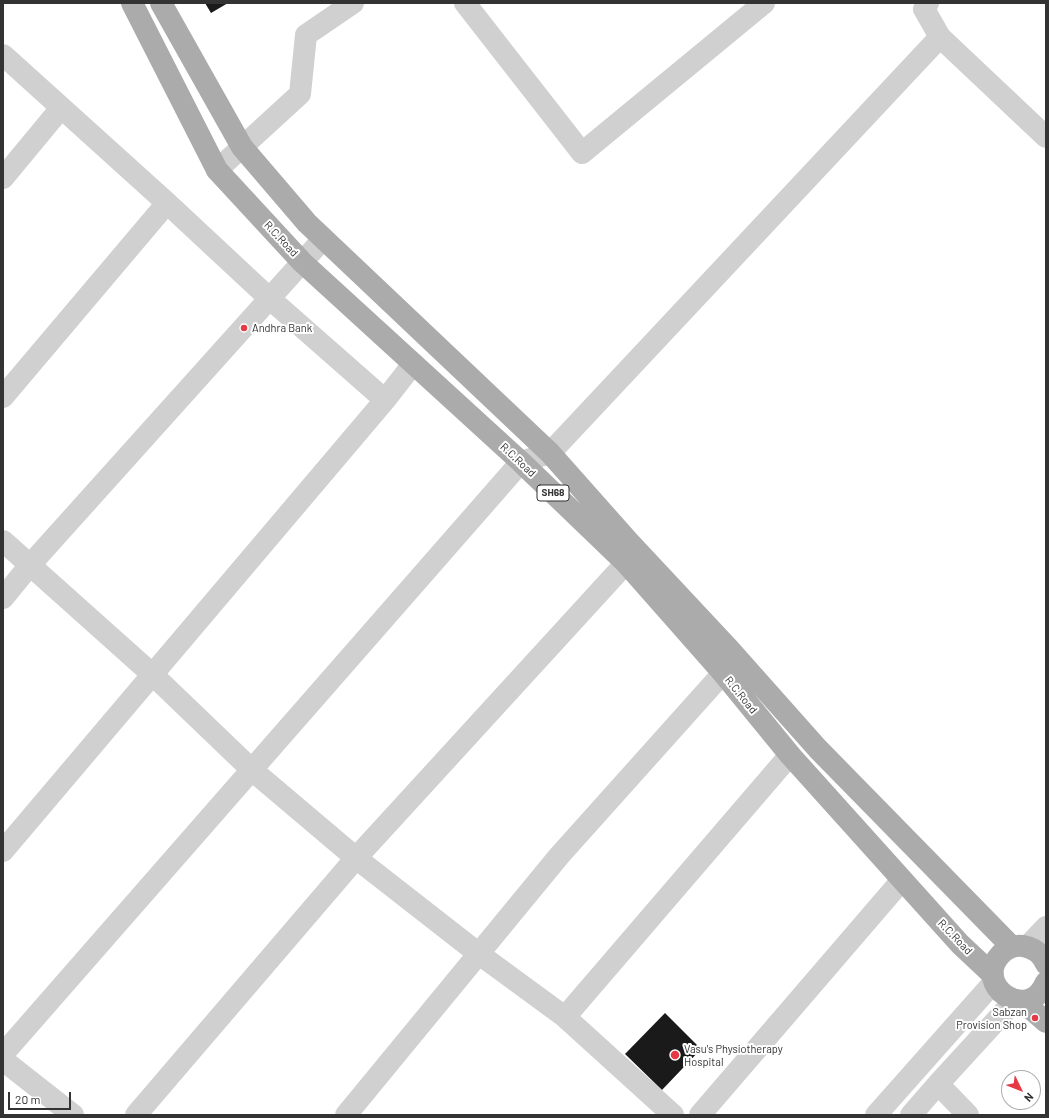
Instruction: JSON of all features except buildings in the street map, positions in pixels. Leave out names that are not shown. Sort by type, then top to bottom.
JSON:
[{"type":"main road","name":"R.C.Road","points":[[132,3],[217,170],[302,262],[521,462],[626,563],[723,673],[790,755],[960,944],[994,979]]},
{"type":"main road","name":"R.C.Road","points":[[162,3],[242,147],[307,223],[550,453],[628,542],[730,650],[818,749],[1019,947]]},
{"type":"main road","name":"SH68","points":[[1019,947],[1039,954],[1046,964]]},
{"type":"main road","points":[[994,979],[993,968],[996,961],[1005,950],[1019,947]]},
{"type":"main road","name":"SH68","points":[[994,979],[1002,994],[1009,998],[1019,1000]]},
{"type":"main road","points":[[1019,1000],[1035,996],[1040,992],[1046,982]]},
{"type":"main road","points":[[1019,1000],[1046,1022]]},
{"type":"street","points":[[217,170],[300,94],[306,35],[353,3]]},
{"type":"street","points":[[465,3],[582,153],[764,3]]},
{"type":"street","points":[[923,5],[940,37],[1046,137]]},
{"type":"street","points":[[3,1054],[521,462],[550,453],[940,37]]},
{"type":"street","points":[[3,56],[167,203],[269,298],[385,400]]},
{"type":"street","points":[[3,178],[62,108]]},
{"type":"street","points":[[3,397],[167,203]]},
{"type":"street","points":[[3,598],[30,565],[323,239]]},
{"type":"street","points":[[3,851],[385,400],[413,364]]},
{"type":"street","points":[[3,541],[153,675],[252,770],[356,858],[479,954],[565,1017],[673,1115]]},
{"type":"street","points":[[136,1115],[356,858],[626,563]]},
{"type":"street","points":[[346,1115],[559,856],[723,673]]},
{"type":"street","points":[[565,1017],[790,755]]},
{"type":"street","points":[[700,1115],[902,880]]},
{"type":"street","points":[[1019,947],[1046,927]]},
{"type":"street","points":[[876,1115],[994,979]]},
{"type":"street","points":[[911,1115],[938,1084],[1019,1000]]},
{"type":"street","points":[[3,1060],[73,1115]]},
{"type":"street","points":[[938,1084],[968,1115]]},
{"type":"place","name":"Andhra Bank","points":[[244,328]]},
{"type":"place","name":"Sabzan Provision Shop","points":[[1035,1018]]},
{"type":"place","name":"Vasu's Physiotherapy Hospital","points":[[675,1055]]}]
